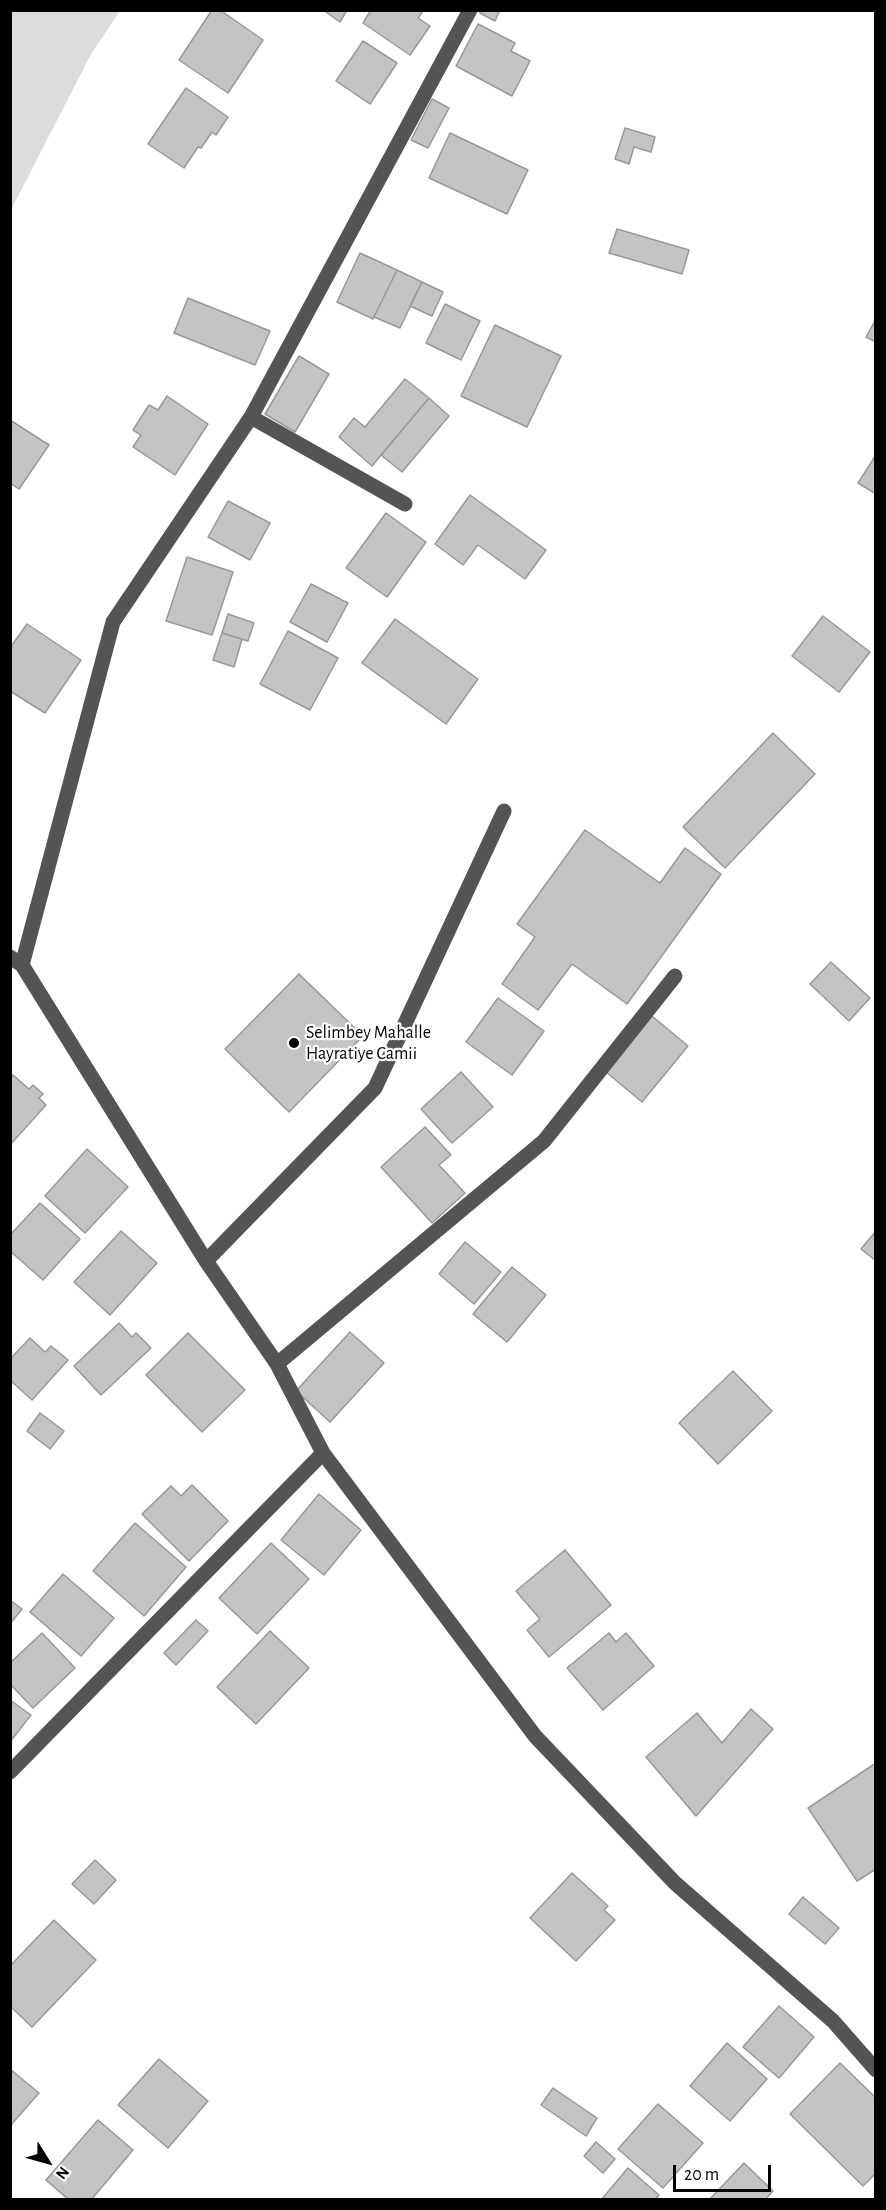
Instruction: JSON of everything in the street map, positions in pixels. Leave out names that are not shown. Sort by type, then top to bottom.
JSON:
[{"type":"street","points":[[470,10],[251,417],[113,622],[16,961],[206,1261],[277,1364],[323,1453],[535,1736],[675,1883],[833,2021],[876,2070]]},
{"type":"street","points":[[251,417],[405,504]]},
{"type":"street","points":[[206,1261],[375,1088],[504,811]]},
{"type":"street","points":[[277,1364],[544,1141],[675,976]]},
{"type":"street","points":[[10,1772],[323,1453]]},
{"type":"shaded area","points":[[11,10],[120,11],[91,54],[11,210]]},
{"type":"building","points":[[212,10],[220,10],[263,40],[228,93],[179,60]]},
{"type":"building","points":[[323,10],[347,10],[340,22]]},
{"type":"building","points":[[371,10],[418,10],[422,13],[418,18],[430,26],[410,55],[363,23]]},
{"type":"building","points":[[481,10],[500,10],[495,21],[480,13]]},
{"type":"building","points":[[478,24],[515,43],[511,51],[530,61],[512,96],[456,66]]},
{"type":"building","points":[[363,41],[397,63],[370,104],[336,81]]},
{"type":"building","points":[[186,88],[228,117],[216,135],[212,132],[201,148],[198,147],[184,168],[148,144]]},
{"type":"building","points":[[432,99],[449,108],[428,148],[411,140]]},
{"type":"building","points":[[625,128],[655,137],[651,152],[634,147],[629,164],[615,159]]},
{"type":"building","points":[[450,133],[528,170],[507,214],[429,178]]},
{"type":"building","points":[[617,229],[689,250],[682,274],[609,253]]},
{"type":"building","points":[[360,253],[397,270],[373,319],[337,302]]},
{"type":"building","points":[[397,270],[422,282],[400,328],[374,317]]},
{"type":"building","points":[[422,282],[443,292],[432,316],[410,306]]},
{"type":"building","points":[[188,298],[270,331],[255,365],[174,333]]},
{"type":"building","points":[[445,304],[480,321],[461,360],[426,343]]},
{"type":"building","points":[[876,319],[876,342],[866,337]]},
{"type":"building","points":[[495,325],[561,356],[527,427],[461,396]]},
{"type":"building","points":[[299,356],[329,374],[295,432],[265,414]]},
{"type":"building","points":[[405,379],[429,398],[372,466],[339,437],[354,418],[365,427]]},
{"type":"building","points":[[167,396],[208,424],[175,475],[133,447],[141,435],[133,430],[149,405],[158,410]]},
{"type":"building","points":[[429,398],[449,416],[402,472],[381,455]]},
{"type":"building","points":[[10,420],[49,445],[19,489],[10,483]]},
{"type":"building","points":[[876,455],[876,494],[858,483]]},
{"type":"building","points":[[470,495],[546,550],[525,579],[478,545],[463,565],[435,544]]},
{"type":"building","points":[[228,501],[270,523],[250,560],[208,537]]},
{"type":"building","points":[[386,513],[426,542],[387,597],[346,568]]},
{"type":"building","points":[[187,557],[233,572],[212,635],[166,621]]},
{"type":"building","points":[[311,584],[348,603],[327,642],[290,622]]},
{"type":"building","points":[[228,614],[254,623],[248,641],[222,633]]},
{"type":"building","points":[[823,616],[870,652],[839,692],[792,656]]},
{"type":"building","points":[[395,619],[478,679],[446,724],[362,663]]},
{"type":"building","points":[[27,624],[81,660],[45,713],[10,691],[10,648]]},
{"type":"building","points":[[288,631],[338,658],[310,710],[260,684]]},
{"type":"building","points":[[222,633],[242,639],[234,667],[213,660]]},
{"type":"building","points":[[773,733],[815,774],[725,868],[683,827]]},
{"type":"building","points":[[585,830],[660,883],[685,848],[721,874],[627,1004],[572,964],[538,1010],[502,984],[535,937],[517,924]]},
{"type":"building","points":[[831,962],[870,998],[849,1021],[810,984]]},
{"type":"building","name":"Selimbey Mahalle Hayratiye Camii","points":[[299,974],[363,1036],[289,1112],[225,1049]]},
{"type":"building","points":[[498,998],[544,1031],[512,1075],[466,1042]]},
{"type":"building","points":[[652,1016],[688,1046],[642,1102],[606,1072]]},
{"type":"building","points":[[461,1072],[493,1107],[452,1143],[421,1109]]},
{"type":"building","points":[[13,1075],[29,1089],[33,1085],[43,1094],[39,1098],[46,1105],[10,1145],[10,1078]]},
{"type":"building","points":[[425,1127],[451,1155],[439,1165],[465,1193],[432,1223],[381,1167]]},
{"type":"building","points":[[87,1149],[128,1187],[85,1233],[45,1196]]},
{"type":"building","points":[[40,1203],[80,1239],[43,1280],[10,1251],[10,1235]]},
{"type":"building","points":[[121,1231],[157,1263],[110,1315],[74,1282]]},
{"type":"building","points":[[876,1231],[876,1261],[861,1249]]},
{"type":"building","points":[[465,1242],[501,1272],[474,1304],[439,1274]]},
{"type":"building","points":[[512,1267],[546,1295],[507,1342],[473,1314]]},
{"type":"building","points":[[119,1323],[132,1337],[136,1333],[151,1348],[101,1395],[74,1366]]},
{"type":"building","points":[[350,1332],[384,1363],[330,1422],[296,1391]]},
{"type":"building","points":[[188,1333],[245,1390],[202,1432],[146,1375]]},
{"type":"building","points":[[30,1338],[45,1352],[51,1346],[68,1360],[32,1400],[10,1380],[10,1359]]},
{"type":"building","points":[[733,1371],[772,1411],[718,1464],[679,1423]]},
{"type":"building","points":[[40,1413],[64,1431],[50,1449],[27,1431]]},
{"type":"building","points":[[192,1485],[228,1521],[189,1561],[142,1514],[171,1486],[181,1496]]},
{"type":"building","points":[[319,1494],[361,1530],[324,1575],[281,1540]]},
{"type":"building","points":[[135,1523],[186,1567],[144,1616],[93,1571]]},
{"type":"building","points":[[271,1543],[309,1579],[257,1634],[219,1598]]},
{"type":"building","points":[[565,1550],[611,1605],[549,1657],[527,1630],[540,1619],[516,1591]]},
{"type":"building","points":[[63,1574],[114,1618],[81,1656],[30,1612]]},
{"type":"building","points":[[10,1600],[22,1609],[10,1624]]},
{"type":"building","points":[[196,1620],[208,1631],[176,1665],[164,1653]]},
{"type":"building","points":[[270,1631],[309,1668],[256,1724],[217,1687]]},
{"type":"building","points":[[42,1633],[75,1668],[33,1708],[10,1684],[10,1663]]},
{"type":"building","points":[[609,1633],[616,1642],[626,1633],[654,1666],[603,1710],[567,1668]]},
{"type":"building","points":[[10,1700],[31,1715],[10,1742]]},
{"type":"building","points":[[751,1709],[773,1729],[696,1816],[646,1757],[697,1713],[722,1743]]},
{"type":"building","points":[[876,1763],[876,1869],[857,1881],[808,1808]]},
{"type":"building","points":[[95,1860],[116,1880],[94,1904],[72,1884]]},
{"type":"building","points":[[572,1873],[608,1906],[604,1910],[615,1920],[576,1961],[530,1918]]},
{"type":"building","points":[[803,1897],[839,1928],[825,1944],[789,1914]]},
{"type":"building","points":[[54,1920],[96,1960],[32,2027],[10,2006],[10,1966]]},
{"type":"building","points":[[779,2006],[814,2037],[779,2078],[743,2047]]},
{"type":"building","points":[[727,2043],[767,2079],[730,2121],[690,2086]]},
{"type":"building","points":[[159,2059],[208,2101],[168,2148],[118,2105]]},
{"type":"building","points":[[840,2063],[876,2098],[876,2173],[863,2186],[790,2114]]},
{"type":"building","points":[[10,2069],[39,2093],[10,2126]]},
{"type":"building","points":[[553,2088],[597,2118],[586,2136],[541,2105]]},
{"type":"building","points":[[658,2104],[703,2143],[663,2188],[618,2149]]},
{"type":"building","points":[[98,2120],[133,2150],[91,2200],[69,2200],[46,2180]]},
{"type":"building","points":[[596,2142],[615,2159],[603,2173],[584,2156]]},
{"type":"building","points":[[744,2163],[773,2191],[765,2200],[709,2200]]},
{"type":"building","points":[[628,2168],[659,2195],[655,2200],[601,2200]]},
{"type":"place","name":"Selimbey Mahalle Hayratiye Camii","points":[[294,1043]]}]
